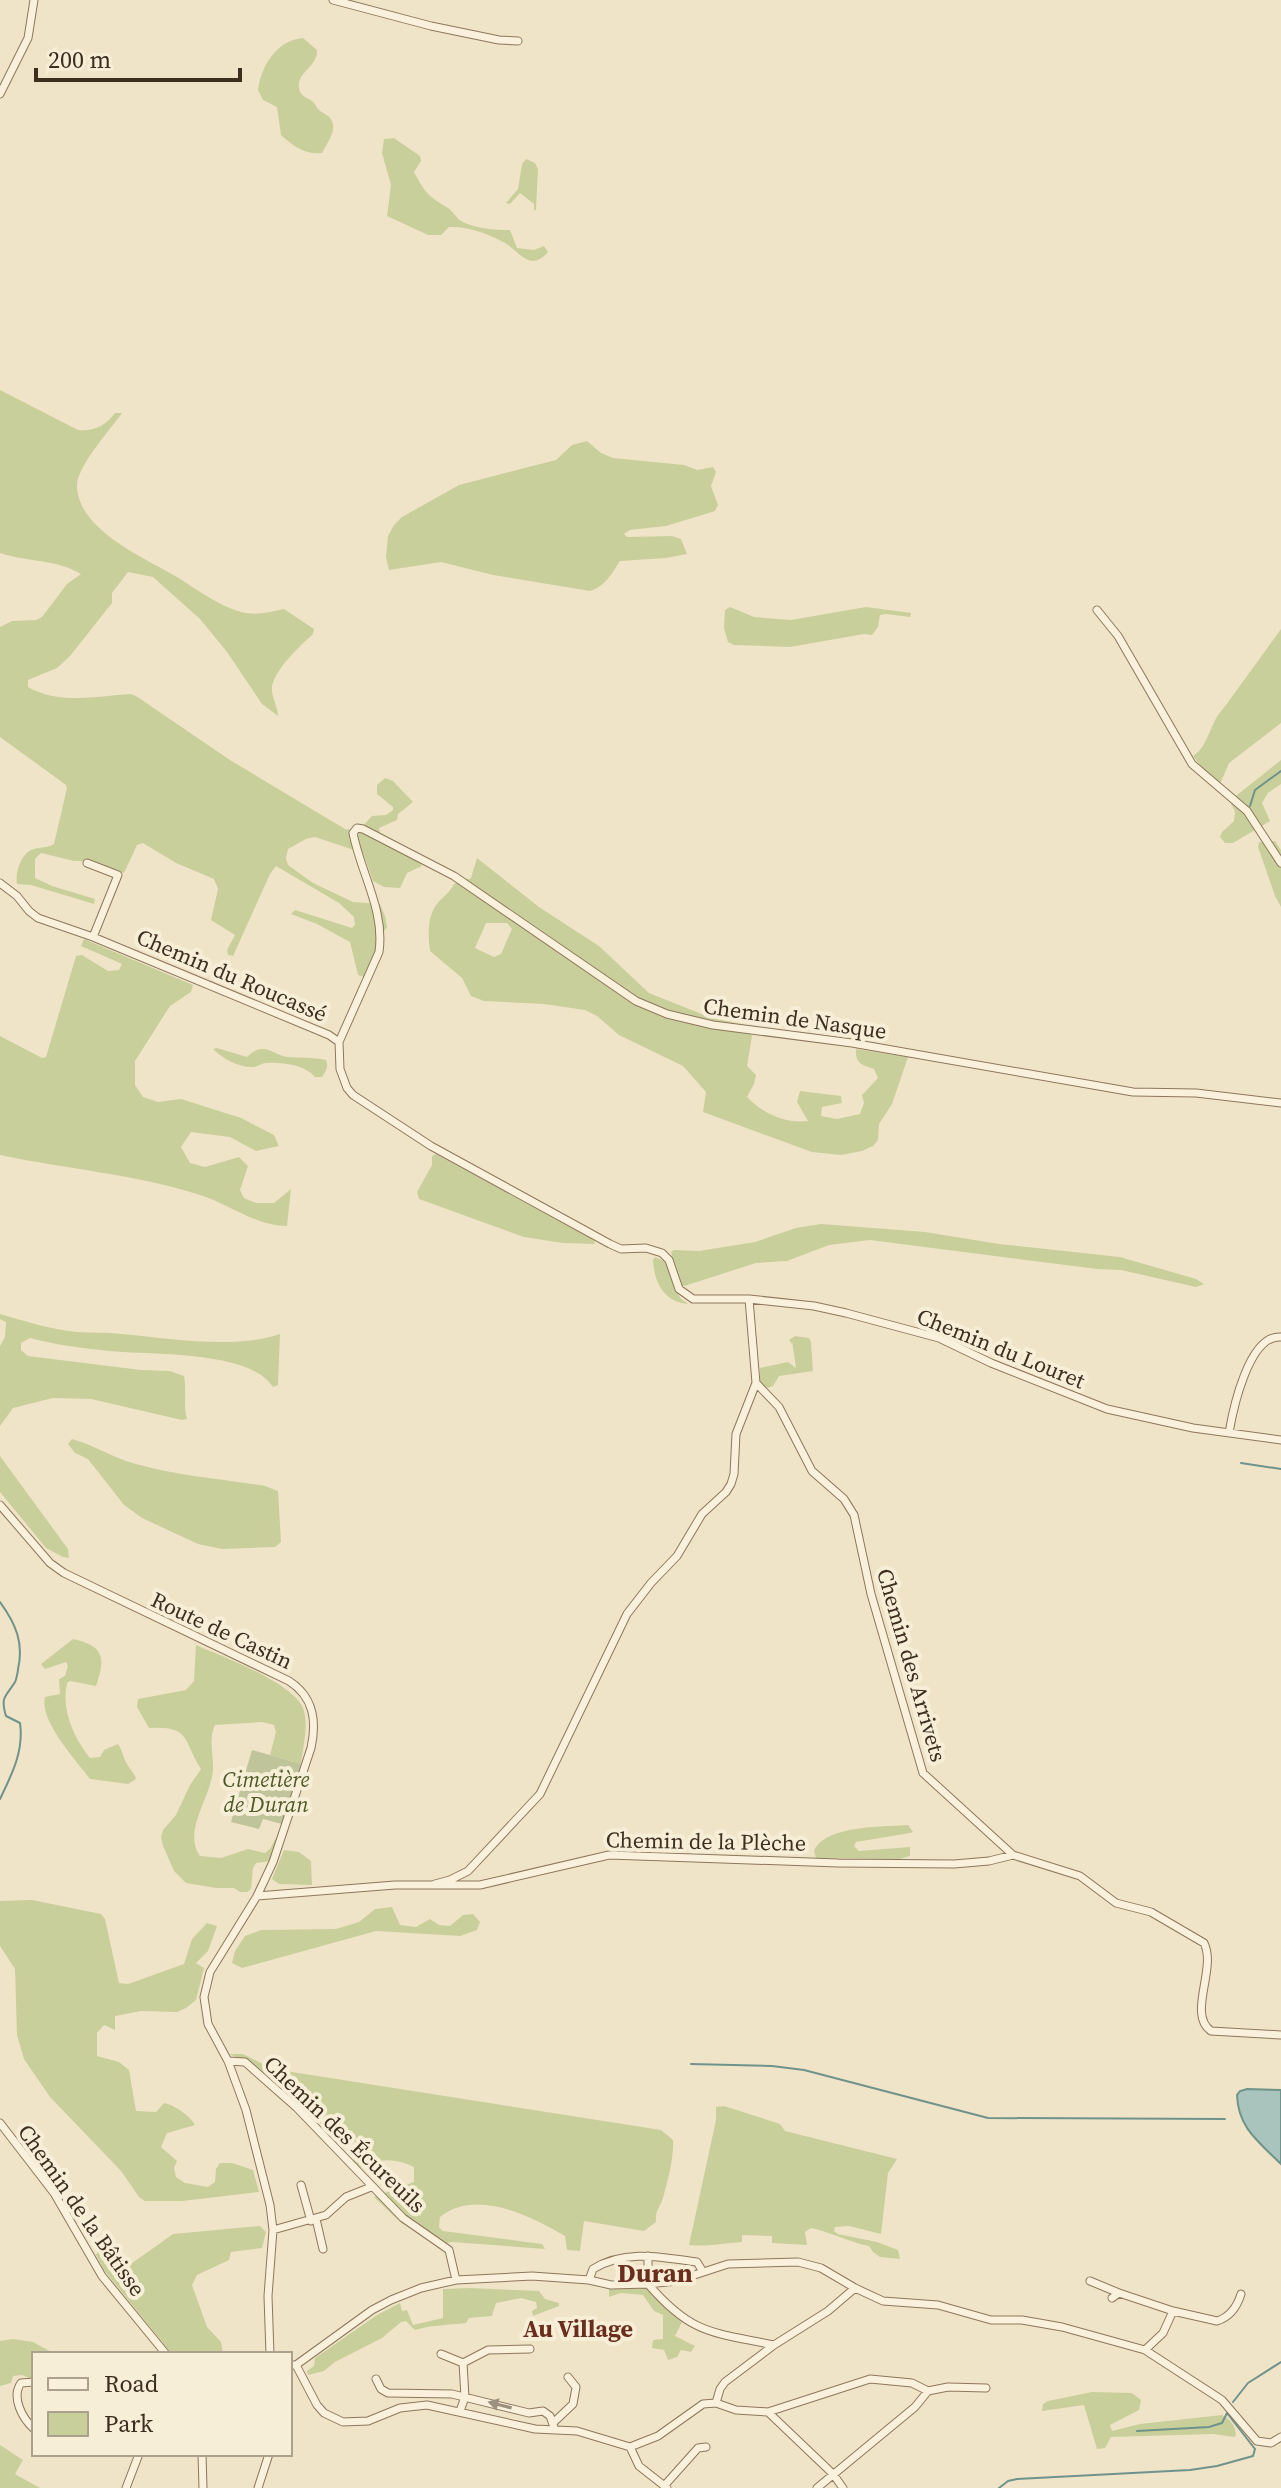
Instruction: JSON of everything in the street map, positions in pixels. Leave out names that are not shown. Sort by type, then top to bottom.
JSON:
[{"type":"street","points":[[0,94],[28,38],[34,0]]},
{"type":"street","points":[[333,0],[431,26],[518,41]]},
{"type":"street","points":[[1097,610],[1118,636],[1192,764],[1254,819],[1281,863]]},
{"type":"street","name":"Chemin de Nasque","points":[[354,830],[363,829],[447,872],[636,1001],[677,1017],[713,1025],[852,1043],[1133,1092],[1196,1093],[1281,1103]]},
{"type":"street","name":"Chemin du Roucassé","points":[[0,883],[38,918],[93,937],[329,1035],[339,1042],[379,952],[381,937],[378,911],[353,838],[354,830]]},
{"type":"street","points":[[87,863],[118,875],[93,937]]},
{"type":"street","name":"Chemin du Louret","points":[[339,1042],[343,1081],[353,1095],[431,1146],[610,1244],[621,1249],[646,1248],[662,1253],[669,1260],[679,1289],[684,1294],[702,1300],[749,1299],[814,1306],[880,1321],[939,1338],[991,1363],[1107,1409],[1141,1418],[1281,1440]]},
{"type":"street","points":[[425,1886],[450,1880],[468,1871],[540,1794],[627,1614],[677,1556],[702,1514],[731,1484],[736,1434],[756,1383],[749,1299]]},
{"type":"street","points":[[1229,1433],[1234,1404],[1254,1358],[1267,1339],[1281,1337]]},
{"type":"street","name":"Chemin des Arrivets","points":[[756,1383],[779,1407],[812,1471],[844,1499],[854,1515],[871,1594],[923,1773],[1013,1855],[1080,1876],[1116,1903],[1151,1912],[1204,1943],[1209,1958],[1202,2005],[1206,2027],[1211,2031],[1281,2035]]},
{"type":"street","name":"Route de Castin","points":[[0,1505],[50,1563],[78,1582],[289,1681],[304,1693],[312,1709],[311,1748],[285,1830],[257,1896],[217,1960],[206,1984],[208,2024],[228,2061],[246,2110],[270,2205],[273,2230],[268,2296],[270,2352]]},
{"type":"street","name":"Chemin de la Plèche","points":[[257,1896],[395,1885],[480,1885],[609,1855],[954,1864],[1013,1855]]},
{"type":"street","name":"Chemin des Écureuils","points":[[228,2061],[245,2062],[297,2108],[403,2218],[449,2250],[456,2280]]},
{"type":"street","name":"Chemin de la Bâtisse","points":[[0,2123],[48,2184],[102,2276],[164,2352]]},
{"type":"street","points":[[301,2185],[323,2249]]},
{"type":"street","points":[[273,2230],[313,2220],[331,2211],[346,2197],[371,2187]]},
{"type":"street","points":[[589,2280],[593,2269],[614,2259],[648,2256],[697,2262],[703,2272]]},
{"type":"street","points":[[648,2256],[648,2269]]},
{"type":"street","points":[[986,2388],[948,2387],[928,2391],[912,2383],[870,2379],[768,2412],[736,2410],[716,2403],[703,2404],[658,2436],[630,2447],[592,2434],[554,2426],[511,2424],[427,2405],[413,2405],[368,2421],[343,2422],[333,2419],[317,2405],[293,2365],[391,2300],[421,2288],[456,2280],[513,2275],[589,2280],[611,2285],[648,2284],[676,2281],[745,2262],[798,2262],[821,2268],[883,2301],[938,2305],[991,2320],[1044,2323],[1145,2350],[1222,2400],[1257,2441],[1271,2443],[1281,2437]]},
{"type":"street","points":[[1090,2281],[1116,2296],[1217,2321],[1228,2316],[1241,2294]]},
{"type":"street","points":[[648,2284],[667,2306],[705,2331],[774,2345]]},
{"type":"street","points":[[716,2403],[725,2382],[774,2345],[828,2311],[855,2288]]},
{"type":"street","points":[[1145,2350],[1163,2333],[1173,2311]]},
{"type":"street","points":[[441,2354],[463,2363],[488,2350],[530,2349]]},
{"type":"street","points":[[460,2411],[465,2397],[463,2363]]},
{"type":"street","points":[[554,2426],[574,2401],[576,2387],[568,2377]]},
{"type":"street","points":[[376,2379],[381,2389],[388,2393],[431,2392],[529,2413],[543,2411],[550,2416],[554,2426]]},
{"type":"street","points":[[32,2382],[21,2383],[17,2392],[23,2416],[32,2427]]},
{"type":"street","points":[[817,2488],[915,2407],[928,2391]]},
{"type":"street","points":[[768,2412],[833,2474],[843,2488]]},
{"type":"street","points":[[630,2447],[639,2466],[665,2487],[698,2448],[706,2447]]},
{"type":"street","points":[[126,2488],[136,2456]]},
{"type":"street","points":[[202,2456],[203,2488]]},
{"type":"street","points":[[258,2488],[268,2456]]},
{"type":"green space","points":[[303,38],[317,50],[314,61],[301,77],[300,91],[329,117],[333,127],[322,153],[300,149],[281,135],[277,107],[263,100],[258,90],[263,72],[278,49]]},
{"type":"green space","points":[[394,138],[420,156],[421,161],[414,172],[421,185],[459,220],[479,227],[510,230],[517,248],[534,250],[544,246],[548,252],[536,261],[530,260],[505,243],[478,231],[449,227],[441,235],[428,235],[387,216],[391,185],[382,153],[384,139]]},
{"type":"green space","points":[[526,159],[535,163],[538,169],[536,210],[534,204],[520,193],[510,204],[506,203],[518,189],[522,164]]},
{"type":"green space","points":[[0,390],[78,430],[94,429],[115,413],[122,413],[79,477],[80,501],[88,516],[115,541],[224,606],[252,614],[284,609],[314,629],[276,676],[272,691],[278,716],[262,704],[200,619],[153,577],[128,572],[112,593],[112,603],[70,656],[57,668],[28,680],[28,687],[65,698],[136,696],[230,760],[345,829],[358,831],[372,816],[386,815],[393,810],[377,794],[377,785],[385,778],[393,781],[413,802],[398,814],[397,820],[379,828],[380,833],[409,851],[422,866],[407,873],[400,888],[384,887],[373,881],[363,853],[315,837],[288,849],[286,858],[288,865],[313,883],[353,902],[380,904],[387,927],[364,977],[358,975],[350,942],[291,914],[295,910],[352,928],[355,925],[354,917],[339,903],[276,866],[233,956],[228,955],[227,950],[235,935],[211,920],[218,889],[214,879],[176,863],[143,843],[137,845],[124,873],[87,861],[41,853],[35,859],[35,878],[95,899],[94,904],[31,885],[17,884],[22,858],[29,851],[54,844],[67,788],[0,737],[0,627],[12,621],[42,617],[67,584],[81,574],[62,566],[0,553]]},
{"type":"green space","points":[[587,441],[613,458],[684,465],[697,470],[713,467],[716,472],[711,486],[718,505],[715,511],[666,526],[630,530],[624,534],[627,537],[672,536],[681,539],[687,554],[620,561],[604,582],[590,591],[493,575],[441,562],[389,570],[386,557],[388,536],[402,517],[459,485],[556,460],[572,445]]},
{"type":"green space","points":[[730,607],[754,617],[791,620],[866,607],[911,613],[910,617],[880,615],[878,627],[872,635],[790,647],[734,645],[728,642],[724,628],[725,610]]},
{"type":"green space","points":[[1281,629],[1281,723],[1229,763],[1220,784],[1193,756],[1203,746],[1218,715]]},
{"type":"green space","points":[[1281,760],[1281,784],[1268,793],[1262,803],[1270,821],[1233,843],[1225,843],[1220,837],[1234,821],[1235,811],[1231,804],[1237,795]]},
{"type":"green space","points":[[1275,841],[1281,850],[1281,907],[1258,847],[1259,842]]},
{"type":"green space","points":[[477,858],[539,907],[599,946],[649,993],[709,1017],[745,1025],[752,1036],[747,1066],[756,1075],[747,1097],[775,1116],[791,1121],[808,1121],[797,1102],[800,1091],[841,1096],[842,1103],[822,1107],[821,1116],[837,1119],[860,1114],[864,1103],[862,1095],[878,1078],[874,1069],[858,1060],[856,1049],[908,1057],[892,1104],[879,1124],[878,1140],[862,1151],[841,1155],[812,1152],[703,1112],[706,1092],[683,1066],[619,1035],[585,1010],[484,1001],[471,996],[462,978],[430,951],[429,933],[431,914],[437,904],[454,884],[471,878]],"holes":[[[486,923],[507,923],[512,929],[501,954],[494,957],[475,948]]]},
{"type":"green space","points":[[84,939],[193,985],[191,992],[170,1006],[135,1061],[135,1085],[143,1097],[158,1102],[181,1099],[241,1118],[274,1135],[279,1146],[256,1151],[230,1137],[191,1132],[181,1147],[190,1163],[205,1167],[239,1157],[248,1166],[240,1190],[244,1198],[256,1203],[274,1203],[291,1189],[287,1226],[264,1222],[211,1199],[175,1188],[0,1155],[0,1036],[42,1058],[46,1057],[76,956],[82,955],[108,971],[119,970],[122,964],[81,946]]},
{"type":"green space","points":[[213,1049],[247,1057],[254,1051],[264,1049],[288,1057],[326,1060],[327,1067],[322,1077],[315,1077],[299,1067],[286,1064],[243,1066]]},
{"type":"green space","points":[[436,1154],[594,1240],[595,1244],[524,1237],[419,1199],[417,1192],[432,1165],[432,1156]]},
{"type":"green space","points":[[821,1224],[925,1232],[999,1244],[1120,1257],[1204,1284],[1196,1287],[1121,1270],[870,1240],[829,1245],[787,1261],[756,1263],[675,1289],[688,1304],[667,1295],[658,1283],[653,1260],[655,1257],[666,1262],[673,1260],[671,1252],[674,1250],[699,1251],[755,1242],[796,1228]]},
{"type":"green space","points":[[0,1314],[68,1331],[201,1342],[262,1339],[280,1334],[278,1385],[273,1387],[261,1375],[222,1360],[99,1350],[30,1338],[21,1343],[21,1350],[28,1356],[170,1371],[184,1376],[187,1419],[91,1399],[53,1398],[13,1408],[0,1426],[0,1346],[5,1337],[6,1322],[0,1319]]},
{"type":"green space","points":[[795,1336],[809,1338],[813,1371],[779,1376],[768,1388],[760,1383],[760,1368],[788,1362],[796,1368],[792,1341],[792,1344],[789,1340]]},
{"type":"green space","points":[[72,1439],[152,1468],[265,1486],[278,1491],[281,1542],[275,1547],[222,1549],[198,1544],[142,1518],[124,1505],[88,1459],[75,1453],[68,1444]]},
{"type":"green space","points":[[0,1456],[68,1549],[69,1558],[46,1548],[0,1492]]},
{"type":"green space","points":[[73,1639],[97,1649],[101,1667],[96,1686],[67,1683],[66,1703],[70,1723],[90,1758],[100,1757],[104,1750],[118,1744],[136,1779],[128,1784],[90,1779],[60,1740],[48,1717],[45,1697],[60,1694],[59,1679],[65,1676],[68,1666],[66,1662],[45,1669],[41,1664]]},
{"type":"green space","points":[[196,1645],[271,1680],[296,1698],[305,1714],[301,1764],[270,1755],[276,1732],[274,1725],[262,1722],[215,1725],[213,1731],[213,1770],[194,1836],[200,1856],[221,1858],[248,1849],[265,1853],[278,1834],[280,1836],[270,1861],[256,1863],[253,1868],[251,1889],[247,1892],[186,1883],[174,1871],[161,1837],[201,1769],[179,1732],[149,1728],[137,1707],[138,1699],[186,1690],[194,1681]]},
{"type":"green space","name":"Cimetière de Duran","points":[[252,1750],[301,1764],[282,1824],[263,1819],[259,1829],[231,1822]]},
{"type":"green space","points":[[908,1825],[913,1832],[856,1842],[854,1846],[859,1851],[910,1847],[910,1856],[900,1859],[816,1858],[814,1851],[820,1842],[830,1836],[870,1827]]},
{"type":"green space","points":[[284,1850],[299,1852],[311,1861],[312,1885],[279,1884],[272,1879]]},
{"type":"green space","points":[[32,1900],[101,1914],[105,1919],[119,1983],[128,1984],[184,1964],[192,1939],[207,1923],[217,1926],[208,1951],[196,1963],[204,1968],[196,2000],[177,2012],[141,2011],[115,2016],[115,2030],[104,2025],[97,2033],[97,2056],[119,2062],[129,2070],[136,2111],[156,2112],[164,2103],[182,2111],[195,2125],[167,2133],[161,2147],[177,2161],[174,2168],[176,2177],[185,2183],[208,2187],[215,2182],[220,2163],[232,2163],[253,2170],[259,2192],[183,2201],[145,2201],[121,2171],[50,2097],[24,2059],[17,2035],[15,1969],[0,1946],[0,1901]]},
{"type":"green space","points":[[392,1907],[400,1925],[416,1927],[430,1919],[439,1925],[450,1926],[463,1915],[473,1914],[480,1922],[477,1930],[460,1936],[376,1931],[242,1968],[232,1963],[235,1951],[245,1936],[261,1930],[336,1929],[359,1922],[375,1909]]},
{"type":"green space","points":[[229,2054],[243,2054],[273,2069],[661,2130],[673,2140],[673,2147],[669,2176],[656,2222],[644,2231],[584,2221],[580,2251],[567,2250],[565,2236],[536,2221],[503,2208],[470,2205],[440,2217],[439,2227],[443,2231],[542,2244],[545,2249],[452,2242],[438,2245],[400,2222],[374,2197],[414,2182],[414,2167],[387,2160],[360,2168],[353,2160],[358,2152],[357,2143],[337,2140],[273,2080]]},
{"type":"green space","points":[[724,2106],[780,2124],[785,2131],[897,2159],[888,2173],[881,2234],[849,2226],[835,2227],[834,2231],[898,2250],[900,2259],[880,2257],[869,2246],[811,2228],[805,2232],[807,2245],[772,2243],[772,2236],[742,2235],[742,2242],[689,2245],[716,2120],[716,2107]]},
{"type":"green space","points":[[260,2226],[266,2232],[262,2248],[231,2252],[229,2260],[197,2275],[192,2285],[207,2327],[221,2342],[223,2352],[170,2352],[104,2270],[96,2255],[98,2251],[116,2271],[121,2271],[173,2234]]},
{"type":"green space","points":[[609,2287],[648,2287],[666,2309],[682,2322],[675,2336],[695,2346],[691,2352],[681,2350],[677,2357],[668,2360],[664,2350],[652,2348],[653,2340],[663,2339],[663,2315],[654,2311],[643,2295],[621,2293],[609,2297]]},
{"type":"green space","points":[[443,2289],[539,2291],[545,2299],[559,2303],[559,2306],[533,2316],[536,2302],[521,2298],[496,2303],[492,2316],[469,2318],[466,2323],[415,2330],[406,2321],[401,2322],[382,2338],[324,2371],[308,2375],[307,2371],[314,2366],[315,2358],[377,2315],[400,2303],[402,2311],[407,2310],[413,2325],[443,2318]]},
{"type":"green space","points":[[0,2341],[33,2342],[51,2352],[32,2352],[32,2379],[22,2375],[13,2376],[11,2383],[0,2386]]},
{"type":"green space","points":[[1092,2392],[1132,2393],[1141,2400],[1139,2410],[1110,2425],[1112,2431],[1140,2424],[1222,2415],[1232,2423],[1236,2436],[1111,2437],[1105,2448],[1097,2449],[1084,2405],[1042,2411],[1043,2404],[1048,2401]]},
{"type":"green space","points":[[0,2445],[23,2460],[15,2474],[40,2488],[0,2488]]},
{"type":"water","points":[[1247,2089],[1281,2090],[1281,2164],[1251,2134],[1241,2117],[1237,2095]]},
{"type":"waterway","points":[[1250,806],[1255,790],[1281,771]]},
{"type":"waterway","points":[[1241,1463],[1281,1469]]},
{"type":"waterway","points":[[0,1602],[19,1642],[20,1660],[16,1678],[4,1704],[6,1716],[20,1723],[21,1733],[16,1762],[0,1799]]},
{"type":"waterway","points":[[691,2064],[804,2070],[988,2118],[1225,2119]]},
{"type":"waterway","points":[[1233,2402],[1248,2383],[1281,2362]]},
{"type":"waterway","points":[[999,2488],[1017,2479],[1217,2466],[1253,2456],[1255,2449],[1227,2413],[1222,2423],[1209,2427],[1137,2431]]},
{"type":"district","name":"Duran","points":[[655,2273]]},
{"type":"district","name":"Au Village","points":[[578,2328]]}]
